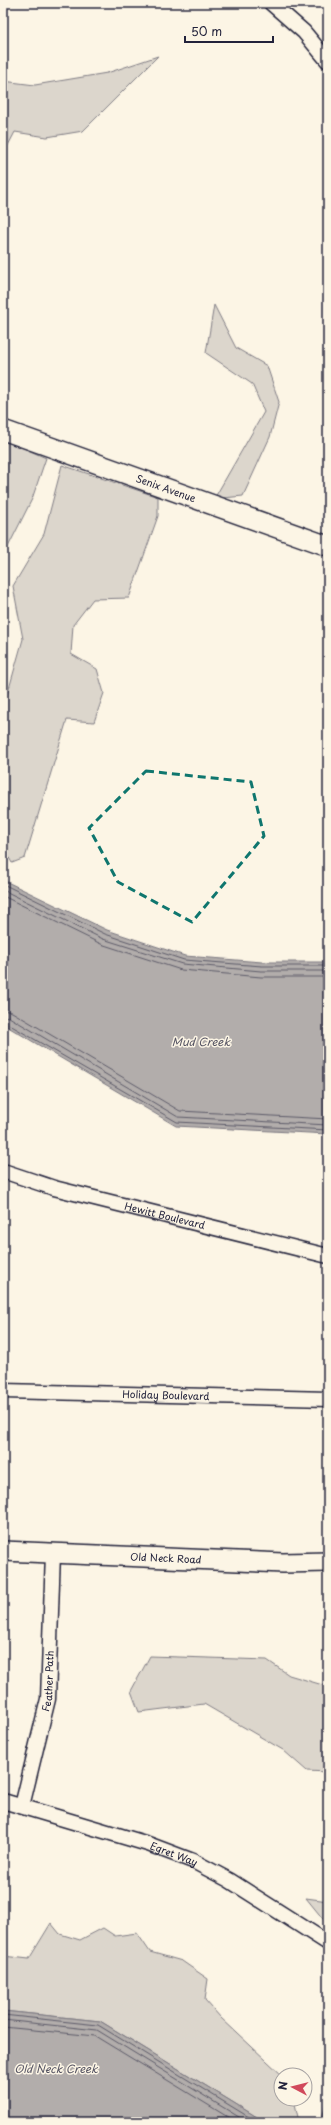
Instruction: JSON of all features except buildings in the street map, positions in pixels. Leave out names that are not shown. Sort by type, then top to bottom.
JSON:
[{"type":"street","points":[[271,3],[304,32],[328,61]]},
{"type":"street","name":"Senix Avenue","points":[[3,430],[328,546]]},
{"type":"street","name":"Hewitt Boulevard","points":[[3,1171],[54,1188],[328,1256]]},
{"type":"street","name":"Holiday Boulevard","points":[[3,1391],[328,1399]]},
{"type":"street","name":"Old Neck Road","points":[[3,1551],[283,1562],[328,1562]]},
{"type":"street","name":"Feather Path","points":[[22,1806],[48,1699],[53,1553]]},
{"type":"street","name":"Egret Way","points":[[3,1801],[167,1850],[193,1861],[229,1880],[328,1943]]},
{"type":"highlighted area","points":[[146,771],[251,782],[264,836],[192,922],[118,882],[89,828]]},
{"type":"shaded area","points":[[158,56],[83,131],[47,137],[15,132],[3,155],[3,81],[35,85],[107,73]]},
{"type":"shaded area","points":[[214,305],[236,348],[267,366],[279,402],[270,437],[243,496],[214,499],[264,412],[252,384],[206,353]]},
{"type":"shaded area","points":[[3,439],[46,458],[32,499],[3,557]]},
{"type":"shaded area","points":[[62,465],[158,497],[158,516],[129,598],[93,599],[73,625],[71,654],[97,669],[104,693],[94,722],[67,720],[25,858],[12,863],[3,847],[3,710],[23,639],[13,586],[44,534]]},
{"type":"shaded area","points":[[150,1656],[267,1660],[289,1675],[326,1686],[327,1772],[307,1771],[283,1750],[204,1704],[139,1712],[131,1691]]},
{"type":"shaded area","points":[[306,1898],[328,1901],[328,1925]]},
{"type":"shaded area","points":[[51,1923],[60,1934],[80,1940],[103,1928],[115,1936],[137,1933],[150,1952],[182,1961],[208,1979],[205,2000],[221,2018],[273,2067],[273,2107],[296,2107],[299,2122],[265,2122],[100,2021],[3,2011],[3,1956],[29,1959]]},
{"type":"water","name":"Mud Creek","points":[[3,880],[107,930],[185,956],[262,962],[328,962],[328,1134],[176,1126],[3,1024]]},
{"type":"water","name":"Old Neck Creek","points":[[3,2011],[100,2021],[265,2122],[3,2122]]},
{"type":"water","points":[[328,2094],[328,2122],[321,2122]]}]
